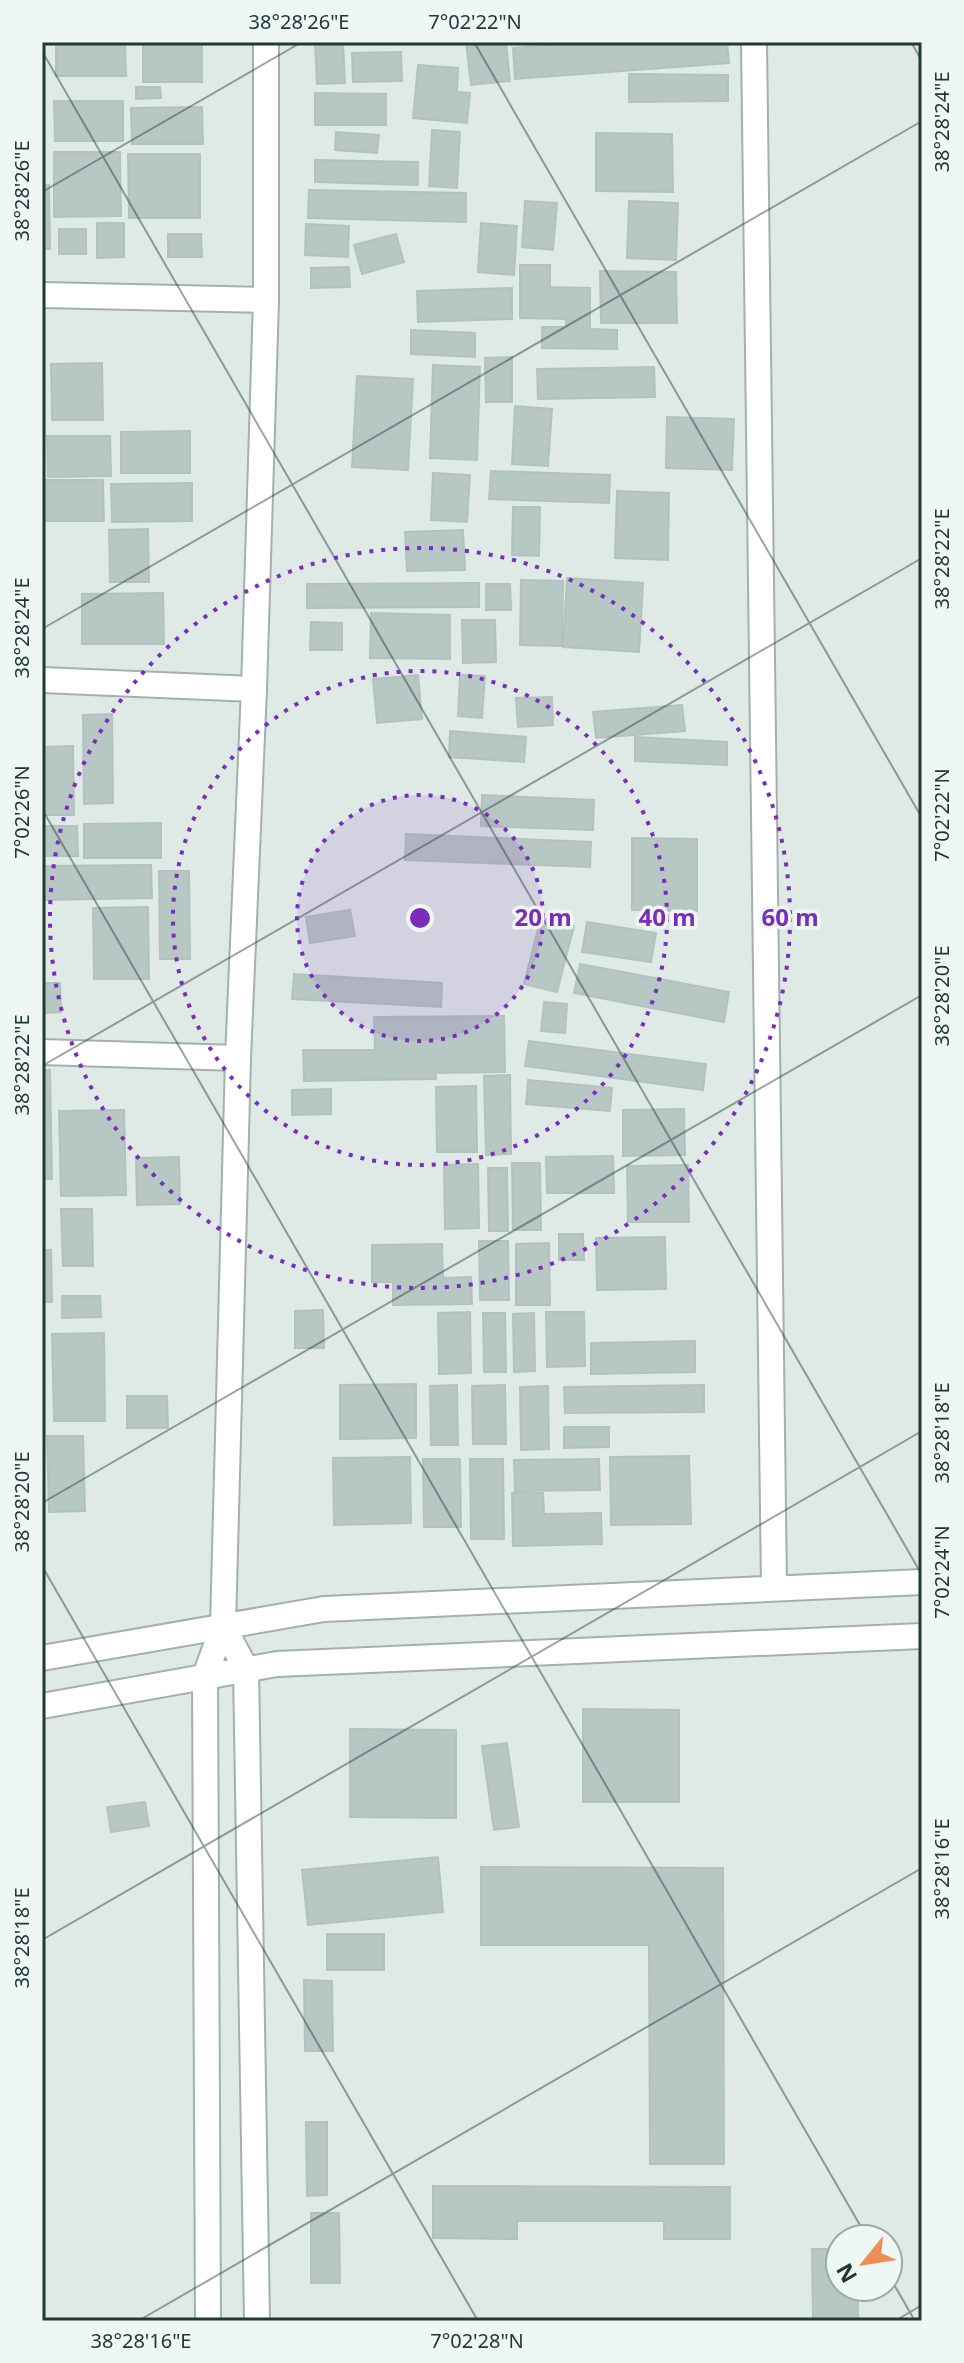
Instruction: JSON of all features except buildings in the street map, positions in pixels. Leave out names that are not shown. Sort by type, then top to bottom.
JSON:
[{"type":"street","points":[[208,2321],[205,1676],[223,1626],[238,1058],[266,300],[266,42]]},
{"type":"street","points":[[754,42],[774,1587]]},
{"type":"street","points":[[42,295],[266,300]]},
{"type":"street","points":[[42,680],[254,689]]},
{"type":"street","points":[[42,1052],[238,1058]]},
{"type":"street","points":[[42,1658],[324,1609],[922,1582]]},
{"type":"street","points":[[223,1626],[246,1669],[257,2321]]},
{"type":"street","points":[[42,1706],[246,1669],[339,1661],[922,1636]]}]
